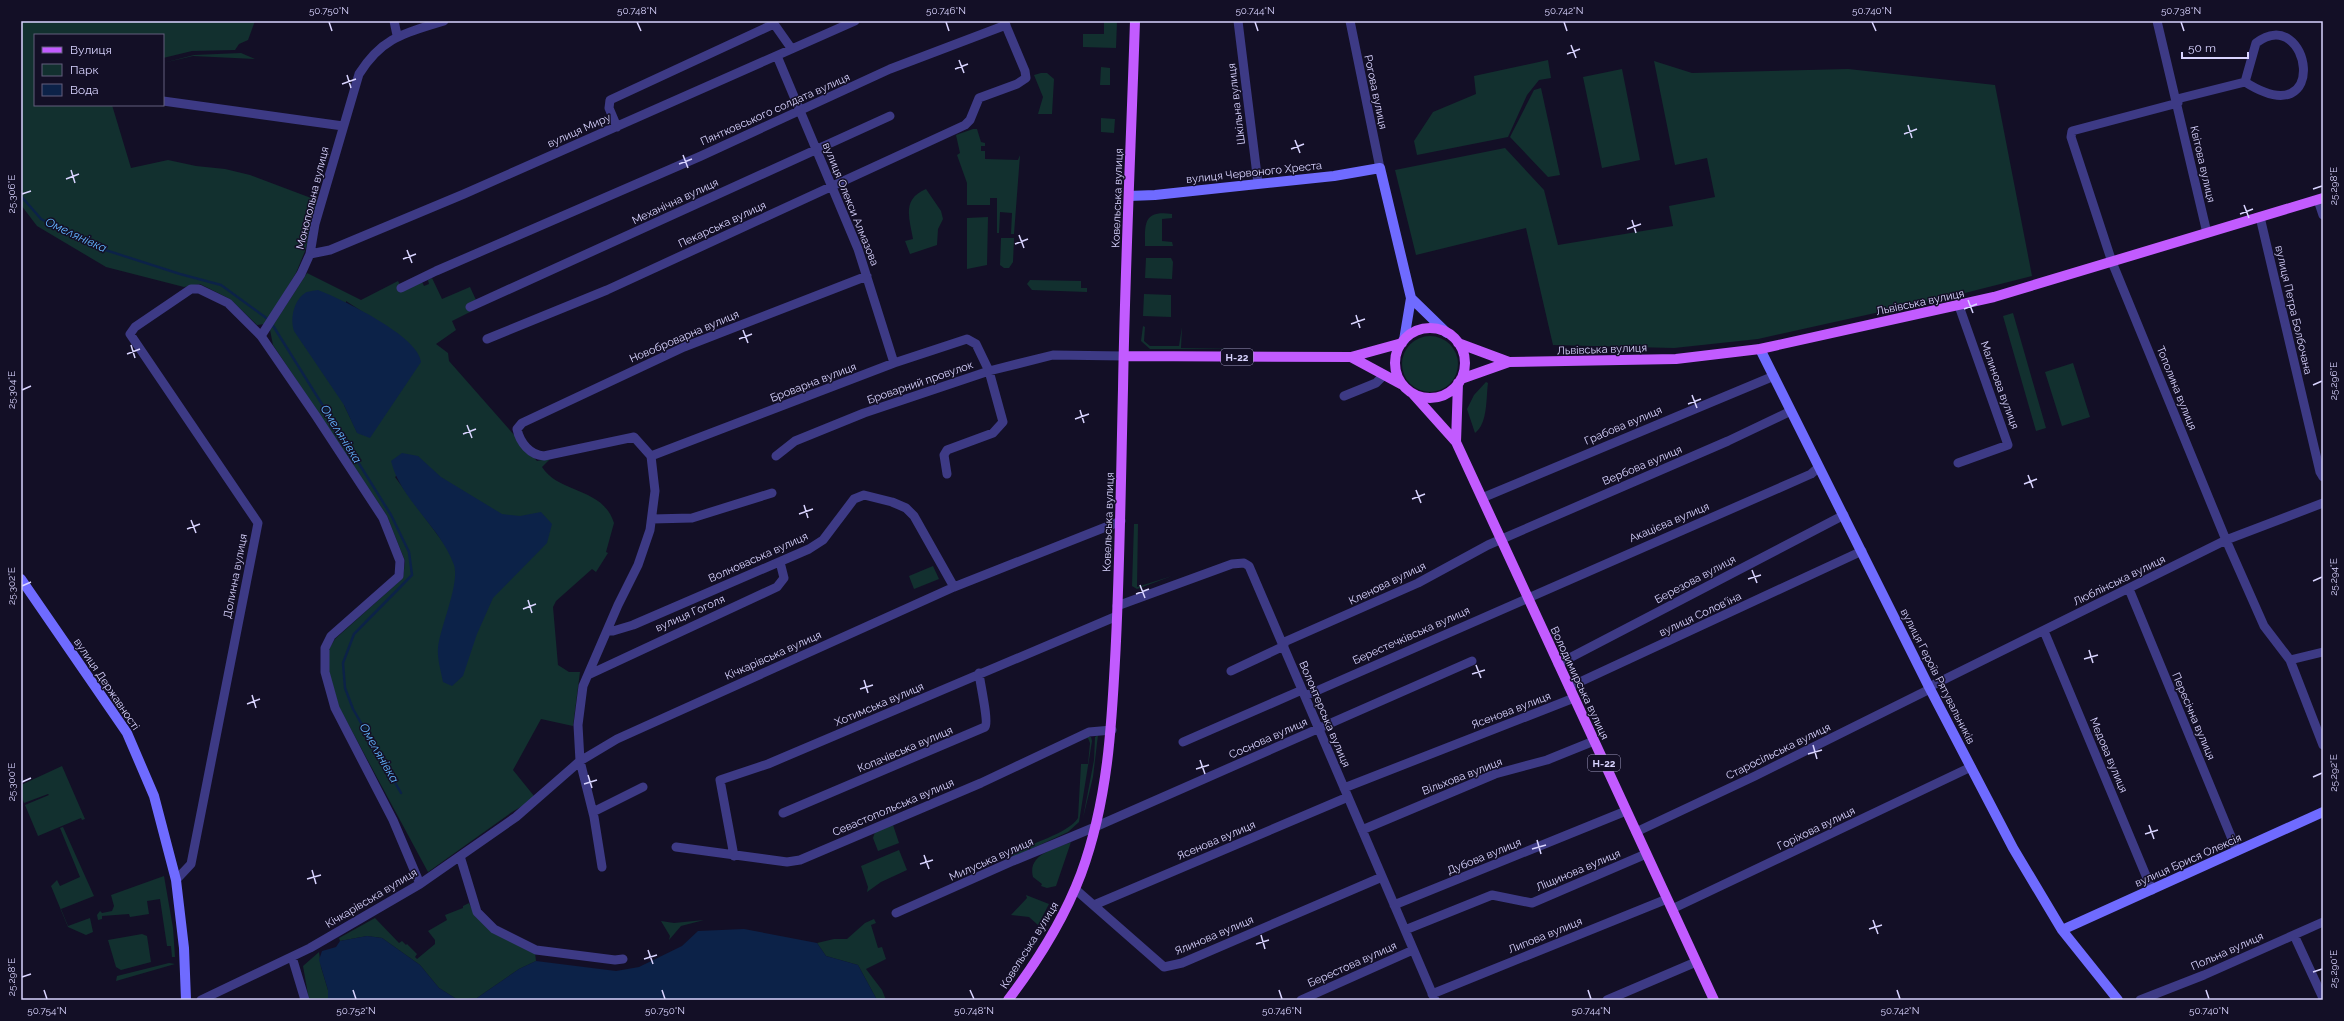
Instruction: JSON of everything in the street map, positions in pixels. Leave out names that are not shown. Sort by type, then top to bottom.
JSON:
[{"type":"main road","name":"Ковельська вулиця","points":[[1008,1000],[1060,919],[1075,889],[1095,827],[1108,764],[1112,730],[1121,521],[1124,356],[1135,21]]},
{"type":"main road","name":"Львівська вулиця","points":[[1460,381],[1509,362],[1676,359],[1760,349],[1959,306],[2321,199]]},
{"type":"main road","name":"Н-22","points":[[1124,356],[1351,357],[1403,341],[1413,333],[1424,329],[1436,329],[1447,333],[1458,343],[1464,355],[1464,367],[1460,381]]},
{"type":"main road","points":[[1401,384],[1396,374],[1395,363],[1397,352],[1403,341]]},
{"type":"main road","name":"Львівська вулиця","points":[[1458,343],[1509,362]]},
{"type":"main road","name":"Н-22","points":[[1351,357],[1401,384],[1413,394]]},
{"type":"main road","points":[[1413,394],[1425,398],[1438,397],[1449,392],[1460,381]]},
{"type":"main road","name":"Володимирська вулиця","points":[[1456,442],[1460,381]]},
{"type":"main road","name":"Володимирська вулиця","points":[[1413,394],[1456,442],[1714,1000]]},
{"type":"street","points":[[394,21],[397,36]]},
{"type":"street","name":"Монопольна вулиця","points":[[261,336],[301,274],[310,254],[315,224],[359,74],[369,59],[397,36],[444,21]]},
{"type":"street","name":"вулиця Миру","points":[[310,254],[321,253],[348,243],[617,127],[854,21]]},
{"type":"street","name":"Шкільна вулиця","points":[[1238,21],[1258,183]]},
{"type":"street","name":"Рогова вулиця","points":[[1350,21],[1380,168]]},
{"type":"street","name":"Квітова вулиця","points":[[2157,21],[2207,233]]},
{"type":"street","points":[[617,127],[609,108],[610,100],[773,22],[791,48]]},
{"type":"street","name":"Пянтковського солдата вулиця","points":[[401,288],[436,271],[701,156],[918,57],[1005,23]]},
{"type":"street","name":"Пекарська вулиця","points":[[487,339],[607,290],[965,125],[970,120],[979,98],[1017,84],[1026,78],[1025,71],[1005,23]]},
{"type":"street","points":[[2177,101],[2245,82],[2262,93],[2284,95],[2293,92],[2301,86],[2304,77],[2304,64],[2299,51],[2292,41],[2284,37],[2269,36],[2256,43],[2245,82]]},
{"type":"street","name":"вулиця Олекси Алмазова","points":[[777,56],[832,187],[867,276],[894,363]]},
{"type":"street","points":[[164,101],[343,126]]},
{"type":"street","name":"Тополина вулиця","points":[[2177,101],[2072,131],[2071,138],[2112,262],[2226,540],[2264,626],[2290,660],[2323,745]]},
{"type":"street","name":"Механічна вулиця","points":[[470,307],[890,116]]},
{"type":"street","points":[[1380,168],[1411,298],[1403,341]]},
{"type":"street","name":"вулиця Червоного Хреста","points":[[1129,196],[1155,195],[1334,176],[1380,168]]},
{"type":"street","points":[[2321,199],[2323,215]]},
{"type":"street","name":"вулиця Петра Болбочана","points":[[2260,217],[2320,472],[2323,477]]},
{"type":"street","name":"Новоброварна вулиця","points":[[651,456],[641,442],[632,437],[540,456],[528,448],[517,429],[525,421],[684,347],[867,276]]},
{"type":"street","name":"Долинна вулиця","points":[[176,880],[191,864],[258,523],[130,334],[135,327],[191,289],[199,289],[228,303],[261,336]]},
{"type":"street","points":[[1411,298],[1447,333]]},
{"type":"street","name":"Малинова вулиця","points":[[1958,463],[2008,445],[1959,306]]},
{"type":"street","points":[[261,336],[383,518],[400,561],[399,576],[331,636],[325,648],[325,672],[335,708],[393,820],[420,884]]},
{"type":"street","name":"Броварна вулиця","points":[[651,456],[894,363],[967,339],[976,344],[989,372]]},
{"type":"street","name":"вулиця Героїв Рятувальників","points":[[1760,349],[1929,688],[2012,848],[2062,930],[2118,1000]]},
{"type":"street","points":[[989,372],[1053,355],[1124,356]]},
{"type":"street","name":"Броварний провулок","points":[[776,456],[795,441],[864,413],[989,372],[1003,422],[993,432],[947,450],[944,455],[947,474]]},
{"type":"street","points":[[1344,396],[1376,383],[1384,375]]},
{"type":"street","name":"Грабова вулиця","points":[[1482,498],[1774,376]]},
{"type":"street","name":"Вербова вулиця","points":[[1501,540],[1728,441],[1791,411]]},
{"type":"street","points":[[602,867],[593,812],[580,761],[578,725],[583,686],[621,597],[638,565],[652,519],[655,492],[651,456]]},
{"type":"street","name":"Акацієва вулиця","points":[[1527,597],[1811,474],[1819,467]]},
{"type":"street","points":[[652,519],[692,518],[772,493]]},
{"type":"street","name":"Волноваська вулиця","points":[[607,631],[613,631],[633,625],[780,562],[820,542],[852,501],[861,496],[871,496],[892,502],[911,511],[954,587]]},
{"type":"street","name":"Люблінська вулиця","points":[[1929,688],[2226,540],[2323,502]]},
{"type":"street","name":"Березова вулиця","points":[[1558,664],[1844,515]]},
{"type":"street","name":"Кічкарівська вулиця","points":[[201,1000],[310,948],[420,884],[516,817],[580,761],[641,727],[954,587],[1121,521]]},
{"type":"street","name":"Кленова вулиця","points":[[1231,671],[1283,644],[1393,594],[1501,540]]},
{"type":"street","name":"вулиця Солов'їна","points":[[1569,687],[1862,551]]},
{"type":"street","name":"вулиця Гоголя","points":[[588,675],[777,587],[784,578],[780,562]]},
{"type":"street","name":"Волонтерська вулиця","points":[[1117,611],[1232,564],[1244,563],[1252,572],[1433,997]]},
{"type":"street","name":"вулиця Державності","points":[[21,579],[127,733],[154,796],[176,880],[184,948],[186,1000]]},
{"type":"street","name":"Пересічна вулиця","points":[[2129,589],[2237,851]]},
{"type":"street","name":"Берестечківська вулиця","points":[[1183,742],[1303,693],[1527,597]]},
{"type":"street","name":"Хотимська вулиця","points":[[734,856],[720,780],[768,764],[979,673],[1117,611]]},
{"type":"street","name":"Медова вулиця","points":[[2044,631],[2152,890]]},
{"type":"street","points":[[2290,660],[2323,652]]},
{"type":"street","name":"Соснова вулиця","points":[[1095,827],[1472,661]]},
{"type":"street","name":"Копачівська вулиця","points":[[782,813],[985,726],[987,720],[981,693],[979,673]]},
{"type":"street","name":"Старосільська вулиця","points":[[1636,832],[1661,822],[1929,688]]},
{"type":"street","name":"Ясенова вулиця","points":[[1094,905],[1346,793],[1574,698]]},
{"type":"street","name":"Севастопольська вулиця","points":[[676,847],[787,862],[808,857],[1089,732],[1112,730]]},
{"type":"street","name":"Вільхова вулиця","points":[[1362,830],[1495,774],[1547,760],[1594,741]]},
{"type":"street","name":"Горіхова вулиця","points":[[1672,909],[1971,767]]},
{"type":"street","points":[[593,812],[643,787]]},
{"type":"street","name":"Дубова вулиця","points":[[1394,905],[1626,811]]},
{"type":"street","name":"вулиця Брися Олексія","points":[[2062,930],[2323,812]]},
{"type":"street","name":"Милуська вулиця","points":[[896,914],[1013,860],[1095,827]]},
{"type":"street","name":"Ліщинова вулиця","points":[[1405,930],[1492,895],[1532,903],[1646,854]]},
{"type":"street","points":[[460,856],[477,912],[494,929],[528,947],[543,952],[623,960]]},
{"type":"street","name":"Ялинова вулиця","points":[[1075,889],[1164,967],[1182,963],[1382,877]]},
{"type":"street","name":"Липова вулиця","points":[[1433,997],[1667,899]]},
{"type":"street","name":"Польна вулиця","points":[[2140,1000],[2204,975],[2323,922]]},
{"type":"street","points":[[2294,935],[2323,998]]},
{"type":"street","name":"Берестова вулиця","points":[[1301,1000],[1413,950]]},
{"type":"street","points":[[292,957],[306,1000]]},
{"type":"street","points":[[1607,1000],[1696,962]]},
{"type":"green space","points":[[21,21],[255,21],[248,40],[239,44],[235,50],[192,51],[164,58],[164,34],[34,34],[34,106],[112,106],[131,168],[168,160],[196,166],[225,169],[250,175],[319,201],[305,251],[296,273],[265,324],[257,325],[230,299],[200,284],[184,287],[106,267],[37,226],[21,205]]},
{"type":"green space","points":[[1104,21],[1117,21],[1116,48],[1083,47],[1083,34],[1104,34]]},
{"type":"green space","points":[[241,53],[255,59],[193,56],[164,63],[194,55]]},
{"type":"green space","points":[[1548,60],[1551,78],[1539,80],[1527,95],[1508,137],[1417,155],[1414,141],[1433,112],[1476,94],[1474,76]]},
{"type":"green space","points":[[1654,61],[1692,73],[1848,69],[1995,85],[2032,276],[1961,294],[1758,339],[1674,348],[1553,345],[1526,228],[1416,255],[1395,170],[1505,148],[1544,190],[1558,245],[1673,226],[1669,206],[1715,197],[1707,158],[1675,165]]},
{"type":"green space","points":[[1101,67],[1110,68],[1110,85],[1100,85]]},
{"type":"green space","points":[[1622,69],[1640,160],[1602,168],[1583,77]]},
{"type":"green space","points":[[1047,73],[1054,79],[1052,114],[1038,114],[1043,97],[1034,75]]},
{"type":"green space","points":[[1541,88],[1560,175],[1548,177],[1510,137],[1534,90]]},
{"type":"green space","points":[[1101,118],[1115,119],[1114,133],[1101,132]]},
{"type":"green space","points":[[977,129],[981,142],[985,143],[985,146],[981,146],[981,151],[985,151],[985,159],[1018,160],[1020,155],[1014,234],[1011,234],[1012,213],[1000,212],[999,233],[997,233],[997,198],[990,198],[990,205],[967,205],[967,183],[957,155],[960,153],[956,135]]},
{"type":"green space","points":[[926,189],[941,211],[943,219],[938,229],[937,245],[910,254],[905,241],[913,239],[909,216],[910,203],[918,193]]},
{"type":"green space","points":[[1156,214],[1172,214],[1172,218],[1162,219],[1162,241],[1172,242],[1173,246],[1145,246],[1145,231],[1148,220]]},
{"type":"green space","points":[[988,217],[987,265],[967,269],[967,218]]},
{"type":"green space","points":[[1001,238],[1014,238],[1013,262],[1009,268],[1004,268],[1000,265]]},
{"type":"green space","points":[[1146,258],[1171,258],[1173,262],[1172,279],[1145,278]]},
{"type":"green space","points":[[307,273],[361,300],[398,281],[403,291],[422,282],[424,286],[429,284],[428,280],[432,278],[442,299],[470,287],[476,300],[468,304],[472,311],[452,321],[456,330],[436,344],[448,353],[449,361],[537,461],[551,458],[542,467],[550,476],[600,503],[608,511],[614,523],[606,552],[608,553],[596,572],[592,569],[556,601],[553,607],[558,665],[569,672],[580,672],[573,726],[541,719],[513,770],[534,796],[534,799],[512,812],[428,872],[339,707],[329,672],[329,649],[335,639],[403,578],[405,561],[387,516],[273,345],[270,330]],"holes":[[[346,301],[404,339],[357,432],[344,405]],[[418,456],[442,541],[395,477]]]},
{"type":"green space","points":[[1030,280],[1081,281],[1081,288],[1087,288],[1087,292],[1032,290],[1027,284]]},
{"type":"green space","points":[[1144,294],[1171,295],[1171,317],[1143,316]]},
{"type":"green space","points":[[2013,313],[2046,428],[2036,431],[2003,316]]},
{"type":"green space","points":[[1143,326],[1145,327],[1144,341],[1150,346],[1179,346],[1182,327],[1181,348],[1242,349],[1150,349],[1141,341]]},
{"type":"green space","points":[[1425,336],[1435,336],[1450,344],[1456,353],[1458,364],[1456,375],[1450,384],[1435,392],[1425,392],[1414,387],[1407,380],[1402,369],[1402,359],[1407,348],[1414,341]]},
{"type":"green space","points":[[2073,363],[2090,417],[2062,426],[2045,372]]},
{"type":"green space","points":[[1486,382],[1488,383],[1484,417],[1479,429],[1475,433],[1467,409],[1474,395]]},
{"type":"green space","points":[[1134,524],[1138,524],[1137,587],[1172,576],[1137,589],[1132,586]]},
{"type":"green space","points":[[933,566],[939,579],[914,589],[909,576]]},
{"type":"green space","points":[[1098,735],[1093,777],[1083,818],[1094,760],[1095,737]]},
{"type":"green space","points":[[1091,737],[1092,741],[1079,822],[1068,832],[1011,858],[1021,849],[1063,831],[1072,825],[1078,818],[1081,764],[1088,764],[1090,743],[1088,738],[1083,739]]},
{"type":"green space","points":[[62,766],[85,819],[82,820],[81,818],[38,836],[25,805],[49,795],[48,794],[24,803],[21,794],[21,785]]},
{"type":"green space","points":[[893,825],[899,843],[878,851],[873,838],[875,832]]},
{"type":"green space","points":[[63,827],[94,896],[61,909],[68,926],[90,918],[93,932],[86,935],[68,927],[51,886],[57,880],[60,886],[80,877],[60,828]]},
{"type":"green space","points":[[1071,842],[1056,886],[1047,888],[1041,886],[1042,884],[1033,877],[1032,869],[1034,863],[1038,858],[1050,850]]},
{"type":"green space","points":[[899,850],[907,870],[881,882],[867,892],[868,887],[861,866]]},
{"type":"green space","points":[[164,876],[173,928],[175,957],[172,957],[171,946],[167,946],[160,899],[147,901],[149,914],[130,917],[129,914],[102,916],[102,919],[98,920],[97,915],[100,911],[102,913],[112,911],[114,906],[111,895]]},
{"type":"green space","points":[[1026,895],[1049,904],[1038,925],[1029,917],[1011,915],[1027,898]]},
{"type":"green space","points":[[469,903],[476,917],[535,953],[536,961],[519,969],[477,998],[458,1000],[439,988],[420,965],[382,938],[367,936],[340,941],[339,938],[375,918],[399,943],[402,941],[406,945],[407,944],[417,954],[415,957],[417,959],[435,944],[435,940],[428,931],[447,920],[445,915],[463,908],[463,906]]},
{"type":"green space","points":[[874,919],[876,923],[871,925],[878,948],[882,947],[886,959],[866,969],[882,990],[886,1000],[877,1000],[858,965],[826,956],[817,943],[834,939],[847,939],[865,923]]},
{"type":"green space","points":[[704,920],[681,926],[669,940],[670,936],[661,921],[674,923]]},
{"type":"green space","points":[[142,934],[147,936],[151,962],[121,970],[116,967],[108,940]]},
{"type":"green space","points":[[319,952],[321,967],[328,990],[328,1000],[309,1000],[303,966]]},
{"type":"green space","points":[[169,963],[175,964],[116,981],[117,976]]},
{"type":"water","points":[[318,290],[344,301],[394,330],[417,352],[421,362],[370,438],[357,433],[344,405],[294,331],[292,322],[295,306],[301,296],[305,293]]},
{"type":"water","points":[[402,453],[418,456],[441,477],[502,514],[520,516],[541,512],[552,524],[547,543],[493,598],[477,634],[463,676],[452,686],[443,682],[438,648],[452,594],[455,573],[454,565],[440,538],[403,489],[396,475],[391,461]]},
{"type":"water","points":[[744,929],[817,943],[826,956],[858,965],[877,1000],[458,1000],[477,998],[519,969],[536,961],[616,971],[639,967],[682,946],[698,931]]},
{"type":"water","points":[[367,936],[382,938],[420,965],[439,988],[458,1000],[328,1000],[328,990],[319,960],[322,951],[336,947],[340,941]]},
{"type":"waterway","name":"Омелянівка","points":[[21,196],[41,219],[96,247],[180,274],[221,285],[269,320]]},
{"type":"waterway","name":"Омелянівка","points":[[272,324],[391,515],[409,552],[412,575],[354,634],[343,663],[345,688],[353,709],[401,793]]}]
